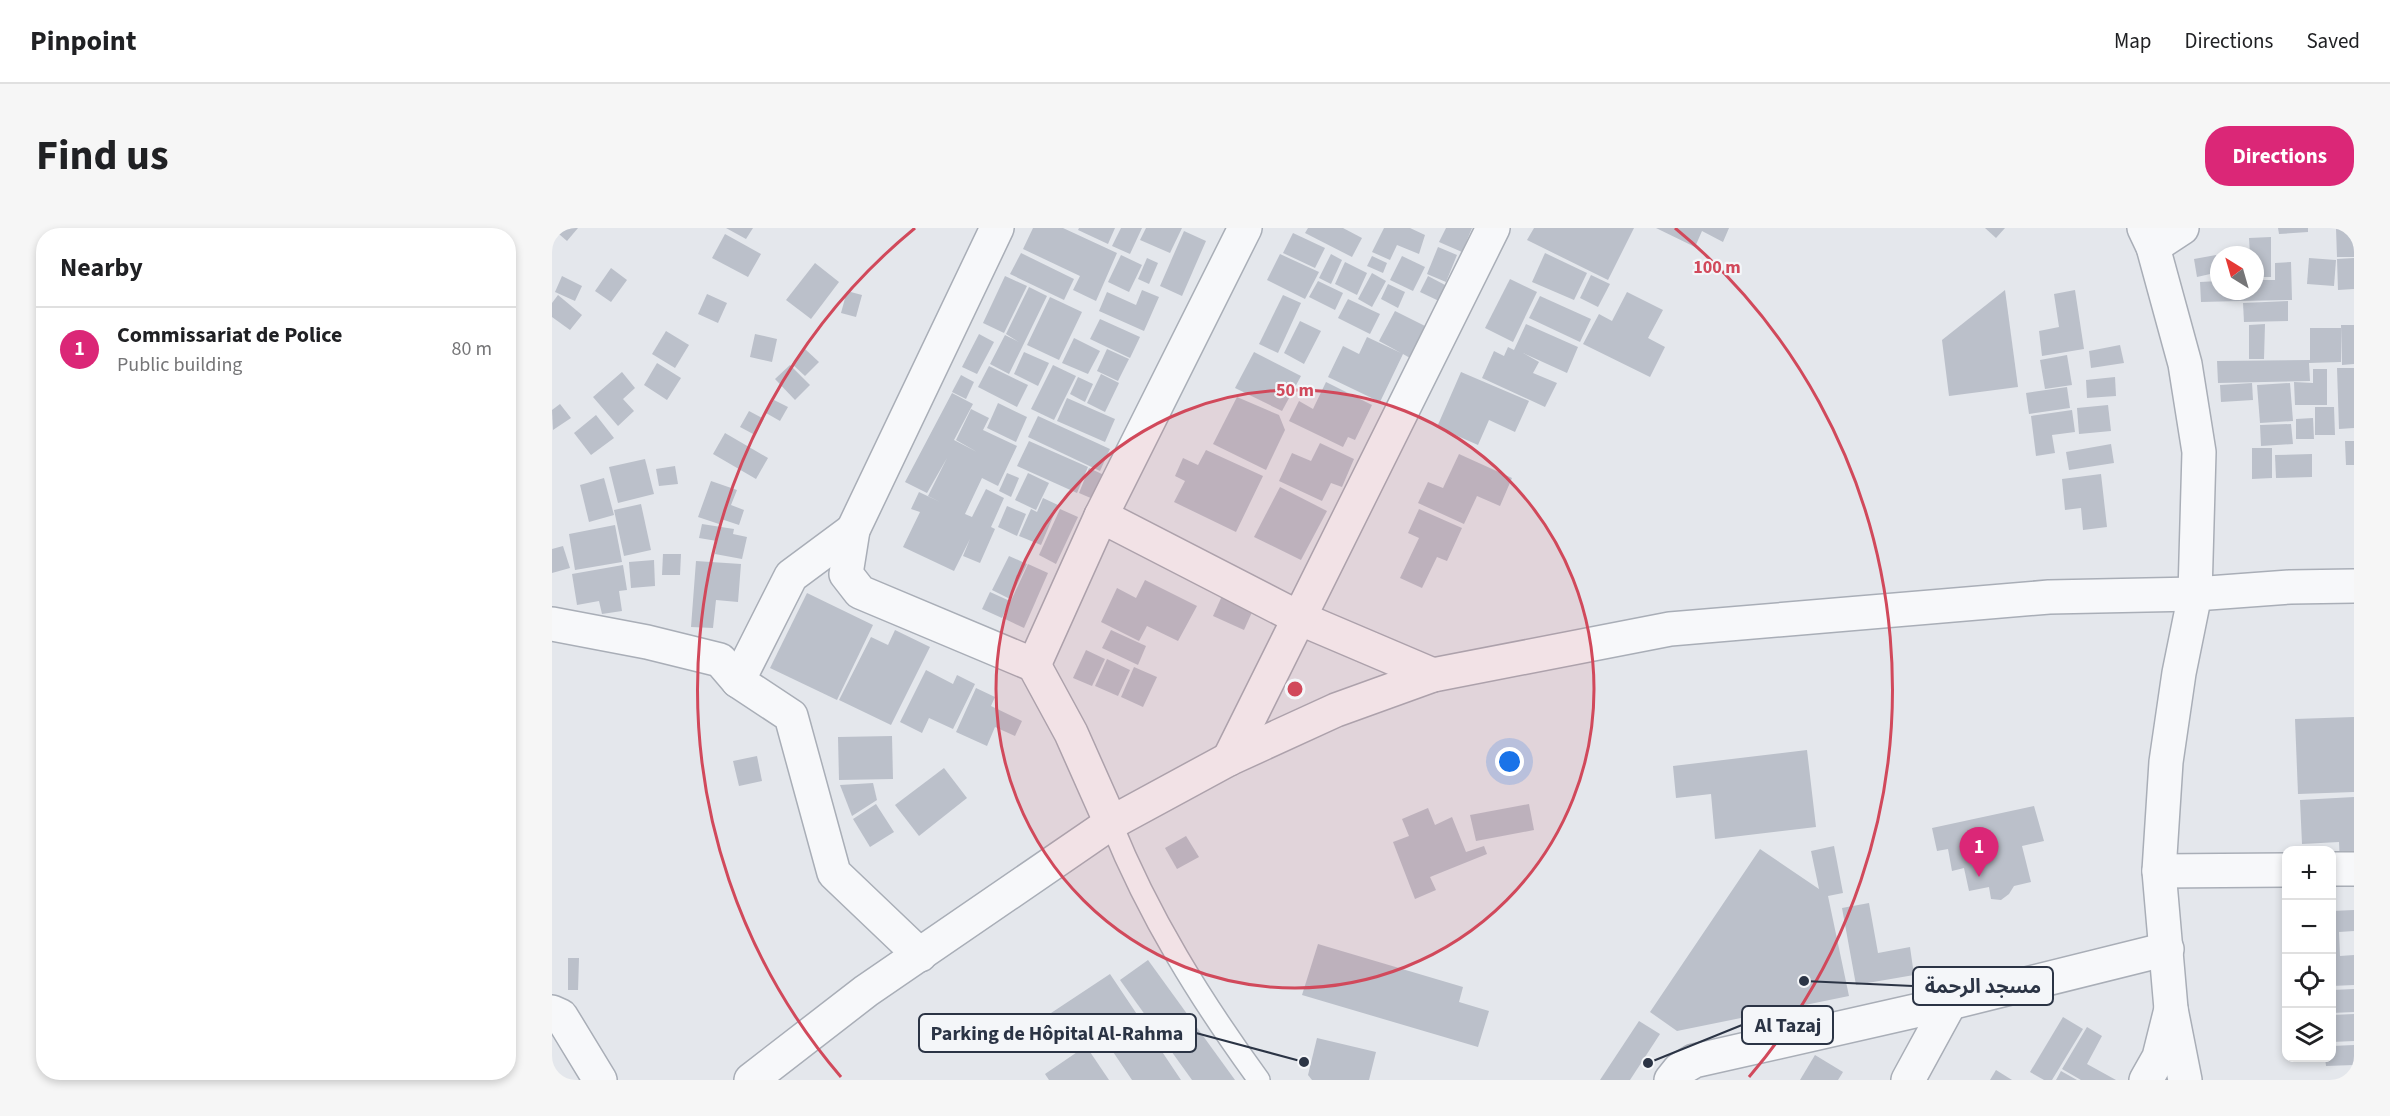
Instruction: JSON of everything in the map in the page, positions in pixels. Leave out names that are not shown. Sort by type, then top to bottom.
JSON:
[{"type":"street","points":[[997,228],[853,531],[846,574],[860,592],[1034,665],[1071,734],[1111,823]]},
{"type":"street","points":[[1034,665],[1101,516],[1245,228]]},
{"type":"street","points":[[1230,759],[1493,228]]},
{"type":"street","points":[[2182,228],[2149,238],[2185,364],[2199,452],[2194,594],[2166,762],[2159,871],[2171,1009],[2185,1080]]},
{"type":"street","points":[[1101,516],[1299,618],[1433,675]]},
{"type":"street","points":[[738,681],[791,576],[853,531]]},
{"type":"street","points":[[751,1080],[866,991],[1111,823],[1230,759],[1336,710],[1433,675],[1670,629],[2049,597],[2194,594],[2290,587],[2354,586]]},
{"type":"street","points":[[552,624],[647,642],[720,660],[738,681],[791,716],[834,873],[920,955]]},
{"type":"street","points":[[2336,869],[2354,869]]},
{"type":"street","points":[[2159,871],[2282,870]]},
{"type":"street","points":[[1671,1080],[1679,1070],[1694,1061],[1950,1003],[2167,949]]},
{"type":"street","points":[[1908,1080],[1950,1003]]},
{"type":"street","points":[[2146,1080],[2159,1057],[2171,1009]]},
{"type":"street","points":[[552,1012],[561,1016],[600,1080]]},
{"type":"lane","points":[[1111,823],[1132,875],[1166,940],[1221,1028],[1258,1080]]},
{"type":"building","points":[[552,228],[578,228],[567,241]]},
{"type":"building","points":[[726,228],[753,228],[746,239]]},
{"type":"building","points":[[1033,228],[1063,228],[1117,253],[1096,301],[1073,290],[1080,276],[1023,249]]},
{"type":"building","points":[[1079,228],[1115,228],[1108,244],[1078,230]]},
{"type":"building","points":[[1121,228],[1142,228],[1130,254],[1112,246]]},
{"type":"building","points":[[1146,228],[1182,228],[1170,253],[1140,240]]},
{"type":"building","points":[[1308,228],[1343,228],[1362,238],[1352,257],[1305,233]]},
{"type":"building","points":[[1384,228],[1410,228],[1425,235],[1419,254],[1397,245],[1390,260],[1372,252]]},
{"type":"building","points":[[1446,228],[1472,228],[1462,252],[1439,242]]},
{"type":"building","points":[[1534,228],[1634,228],[1608,280],[1527,240]]},
{"type":"building","points":[[1656,228],[1729,228],[1723,242],[1702,231],[1695,247]]},
{"type":"building","points":[[1985,228],[2005,228],[1996,238]]},
{"type":"building","points":[[2278,228],[2308,228],[2308,232],[2279,234]]},
{"type":"building","points":[[2336,228],[2354,228],[2354,257],[2337,257]]},
{"type":"building","points":[[1184,231],[1206,241],[1182,296],[1160,286]]},
{"type":"building","points":[[1293,233],[1325,248],[1315,268],[1283,253]]},
{"type":"building","points":[[725,234],[761,254],[748,277],[712,258]]},
{"type":"building","points":[[2271,237],[2271,277],[2264,277],[2264,246],[2249,246],[2249,238]]},
{"type":"building","points":[[1438,247],[1457,255],[1446,282],[1427,274]]},
{"type":"building","points":[[1021,253],[1074,279],[1064,300],[1010,274]]},
{"type":"building","points":[[1545,253],[1587,273],[1574,300],[1532,282]]},
{"type":"building","points":[[1280,254],[1319,272],[1305,299],[1267,280]]},
{"type":"building","points":[[1331,254],[1342,260],[1331,284],[1319,278]]},
{"type":"building","points":[[1121,255],[1142,265],[1129,292],[1108,282]]},
{"type":"building","points":[[1372,256],[1387,263],[1383,273],[1367,266]]},
{"type":"building","points":[[1402,256],[1425,267],[1413,291],[1390,280]]},
{"type":"building","points":[[2210,256],[2210,274],[2197,277],[2194,259]]},
{"type":"building","points":[[1147,258],[1158,263],[1149,284],[1138,279]]},
{"type":"building","points":[[2309,258],[2336,260],[2334,286],[2307,284]]},
{"type":"building","points":[[2354,258],[2354,289],[2338,290],[2337,259]]},
{"type":"building","points":[[1345,262],[1367,273],[1357,295],[1335,284]]},
{"type":"building","points":[[2291,262],[2292,300],[2240,301],[2264,300],[2264,280],[2275,280],[2275,263]]},
{"type":"building","points":[[815,263],[839,282],[811,319],[786,300]]},
{"type":"building","points":[[611,268],[627,280],[611,302],[595,291]]},
{"type":"building","points":[[1372,273],[1386,281],[1372,307],[1358,299]]},
{"type":"building","points":[[1591,275],[1610,284],[1598,307],[1580,298]]},
{"type":"building","points":[[562,276],[582,286],[575,301],[555,292]]},
{"type":"building","points":[[1005,276],[1027,286],[1004,333],[983,323]]},
{"type":"building","points":[[1428,276],[1447,286],[1439,301],[1420,292]]},
{"type":"building","points":[[1510,279],[1537,292],[1513,342],[1485,328]]},
{"type":"building","points":[[1318,281],[1343,293],[1335,310],[1309,297]]},
{"type":"building","points":[[2210,281],[2210,300],[2240,301],[2201,302],[2200,282]]},
{"type":"building","points":[[1388,284],[1405,292],[1398,308],[1381,299]]},
{"type":"building","points":[[1029,287],[1047,296],[1009,374],[990,364],[1005,335],[1019,342],[1006,334]]},
{"type":"building","points":[[1142,290],[1159,297],[1144,331],[1099,311],[1107,292],[1136,305]]},
{"type":"building","points":[[2005,290],[2018,387],[1949,396],[1942,340]]},
{"type":"building","points":[[2075,290],[2084,349],[2042,356],[2039,331],[2059,327],[2054,294]]},
{"type":"building","points":[[847,291],[862,295],[856,317],[841,313]]},
{"type":"building","points":[[1627,292],[1663,310],[1648,338],[1665,347],[1650,377],[1583,344],[1599,314],[1612,321]]},
{"type":"building","points":[[707,294],[727,303],[718,323],[698,314]]},
{"type":"building","points":[[558,295],[582,315],[570,330],[552,317],[552,303]]},
{"type":"building","points":[[1283,295],[1301,303],[1278,353],[1259,344]]},
{"type":"building","points":[[1540,296],[1591,319],[1580,342],[1529,318]]},
{"type":"building","points":[[1050,297],[1082,312],[1059,360],[1027,345]]},
{"type":"building","points":[[1348,299],[1380,314],[1370,334],[1338,318]]},
{"type":"building","points":[[2288,301],[2288,321],[2244,322],[2243,303]]},
{"type":"building","points":[[1395,311],[1427,327],[1410,358],[1403,354],[1380,402],[1328,377],[1343,346],[1359,354],[1367,337],[1401,353],[1379,341]]},
{"type":"building","points":[[1100,319],[1140,337],[1130,358],[1090,339]]},
{"type":"building","points":[[1300,321],[1321,331],[1304,364],[1284,353]]},
{"type":"building","points":[[1526,324],[1578,347],[1567,373],[1523,353],[1539,362],[1533,373],[1557,383],[1545,407],[1482,378],[1494,351],[1504,356],[1508,347],[1514,350]]},
{"type":"building","points":[[2265,324],[2264,359],[2249,359],[2249,325]]},
{"type":"building","points":[[2341,325],[2354,325],[2354,364],[2342,365]]},
{"type":"building","points":[[2310,328],[2341,328],[2341,362],[2309,363],[2310,381],[2218,383],[2217,361],[2310,360]]},
{"type":"building","points":[[666,331],[689,345],[675,368],[652,354]]},
{"type":"building","points":[[755,334],[777,339],[772,362],[750,357]]},
{"type":"building","points":[[979,334],[994,342],[977,374],[962,367]]},
{"type":"building","points":[[1074,338],[1100,351],[1088,374],[1062,363]]},
{"type":"building","points":[[2120,345],[2124,363],[2091,368],[2089,351]]},
{"type":"building","points":[[805,349],[819,362],[805,376],[792,364]]},
{"type":"building","points":[[1107,349],[1129,359],[1118,381],[1097,371]]},
{"type":"building","points":[[1024,352],[1049,363],[1038,386],[1014,374]]},
{"type":"building","points":[[1254,352],[1301,376],[1282,411],[1235,388]]},
{"type":"building","points":[[2067,355],[2072,385],[2045,389],[2040,360]]},
{"type":"building","points":[[657,363],[681,378],[667,400],[644,385]]},
{"type":"building","points":[[790,365],[810,385],[795,400],[775,379]]},
{"type":"building","points":[[1053,365],[1076,376],[1054,420],[1031,409]]},
{"type":"building","points":[[989,366],[1028,385],[1017,407],[978,387]]},
{"type":"building","points":[[2337,368],[2354,368],[2354,428],[2339,429]]},
{"type":"building","points":[[2313,369],[2327,369],[2327,405],[2295,405],[2294,382],[2313,383]]},
{"type":"building","points":[[622,372],[635,388],[623,399],[634,411],[618,426],[593,397]]},
{"type":"building","points":[[1461,372],[1529,401],[1515,432],[1489,420],[1478,445],[1437,427]]},
{"type":"building","points":[[1101,374],[1119,383],[1105,412],[1087,403]]},
{"type":"building","points":[[961,375],[974,382],[966,399],[952,392]]},
{"type":"building","points":[[1078,377],[1093,384],[1085,402],[1070,394]]},
{"type":"building","points":[[2115,377],[2116,396],[2087,398],[2086,380]]},
{"type":"building","points":[[1326,382],[1372,405],[1355,440],[1348,437],[1343,447],[1289,421],[1299,401],[1313,409]]},
{"type":"building","points":[[2252,383],[2253,400],[2221,402],[2220,385]]},
{"type":"building","points":[[2290,383],[2293,421],[2260,423],[2257,385]]},
{"type":"building","points":[[2067,387],[2070,408],[2029,414],[2026,393]]},
{"type":"building","points":[[952,393],[973,404],[954,440],[977,452],[956,440],[971,409],[989,418],[983,430],[1017,446],[998,486],[982,478],[965,514],[972,517],[986,489],[1004,498],[991,527],[995,529],[980,563],[963,556],[970,539],[954,571],[903,547],[920,512],[911,509],[919,492],[940,502],[928,496],[947,458],[927,493],[905,482]]},
{"type":"building","points":[[1237,397],[1279,415],[1285,430],[1266,470],[1213,444]]},
{"type":"building","points":[[1067,398],[1115,419],[1105,442],[1057,421]]},
{"type":"building","points":[[774,400],[788,407],[780,421],[766,413]]},
{"type":"building","points":[[998,403],[1027,417],[1016,442],[987,428]]},
{"type":"building","points":[[560,404],[571,418],[553,430],[552,410]]},
{"type":"building","points":[[2108,405],[2111,431],[2079,434],[2077,408]]},
{"type":"building","points":[[2315,407],[2334,407],[2335,435],[2315,435]]},
{"type":"building","points":[[2072,410],[2075,432],[2052,435],[2055,453],[2036,456],[2031,416]]},
{"type":"building","points":[[749,411],[764,419],[755,435],[740,427]]},
{"type":"building","points":[[596,415],[614,438],[591,455],[574,433]]},
{"type":"building","points":[[1038,416],[1110,449],[1100,471],[1028,437]]},
{"type":"building","points":[[2313,418],[2314,439],[2296,439],[2296,419]]},
{"type":"building","points":[[2291,424],[2293,444],[2261,446],[2260,425]]},
{"type":"building","points":[[725,433],[768,458],[756,479],[713,454]]},
{"type":"building","points":[[1029,441],[1088,467],[1077,493],[1017,466]]},
{"type":"building","points":[[2345,441],[2354,441],[2354,465],[2346,465]]},
{"type":"building","points":[[1320,443],[1354,459],[1342,487],[1331,483],[1322,501],[1279,481],[1292,453],[1311,461]]},
{"type":"building","points":[[2111,444],[2114,463],[2069,470],[2066,452]]},
{"type":"building","points":[[2252,448],[2272,448],[2272,478],[2252,479]]},
{"type":"building","points":[[1206,450],[1263,476],[1236,532],[1174,502],[1185,481],[1175,476],[1183,458],[1198,465]]},
{"type":"building","points":[[1459,454],[1512,478],[1500,506],[1477,496],[1464,524],[1418,503],[1428,482],[1443,488]]},
{"type":"building","points":[[2312,454],[2312,477],[2276,478],[2275,455]]},
{"type":"building","points":[[645,459],[654,494],[618,503],[609,467]]},
{"type":"building","points":[[675,466],[678,484],[659,486],[656,469]]},
{"type":"building","points":[[1089,468],[1104,475],[1093,499],[1079,493]]},
{"type":"building","points":[[1007,473],[1019,478],[1011,497],[999,491]]},
{"type":"building","points":[[1028,473],[1049,483],[1036,510],[1015,500]]},
{"type":"building","points":[[2101,474],[2107,527],[2083,530],[2081,508],[2065,510],[2062,479]]},
{"type":"building","points":[[604,478],[614,515],[589,522],[580,485]]},
{"type":"building","points":[[711,481],[737,490],[731,505],[744,510],[739,525],[721,519],[719,524],[698,517]]},
{"type":"building","points":[[1280,487],[1327,511],[1301,560],[1254,537]]},
{"type":"building","points":[[1043,498],[1058,505],[1041,545],[1019,536],[1031,509],[1037,512]]},
{"type":"building","points":[[641,504],[651,550],[624,556],[614,510]]},
{"type":"building","points":[[1007,506],[1026,514],[1017,536],[998,527]]},
{"type":"building","points":[[1060,509],[1078,517],[1056,564],[1039,555]]},
{"type":"building","points":[[1419,509],[1462,528],[1447,561],[1437,557],[1422,588],[1400,578],[1419,538],[1408,533]]},
{"type":"building","points":[[702,524],[734,529],[733,534],[747,537],[742,559],[715,554],[717,541],[699,538]]},
{"type":"building","points":[[615,525],[622,562],[575,570],[569,534]]},
{"type":"building","points":[[563,546],[570,568],[552,573],[552,549]]},
{"type":"building","points":[[663,554],[681,554],[680,575],[662,575]]},
{"type":"building","points":[[1009,556],[1027,564],[1010,599],[992,590]]},
{"type":"building","points":[[654,560],[655,586],[631,588],[629,562]]},
{"type":"building","points":[[696,561],[741,564],[738,602],[716,600],[713,628],[691,627]]},
{"type":"building","points":[[1028,564],[1048,573],[1024,628],[1003,618]]},
{"type":"building","points":[[623,565],[627,590],[619,591],[622,611],[602,614],[599,601],[577,605],[572,574]]},
{"type":"building","points":[[1145,580],[1197,606],[1178,641],[1147,626],[1139,641],[1101,622],[1117,588],[1136,598]]},
{"type":"building","points":[[990,592],[1010,601],[1002,618],[982,609]]},
{"type":"building","points":[[807,593],[873,625],[837,700],[770,668]]},
{"type":"building","points":[[1222,596],[1253,610],[1244,630],[1213,616]]},
{"type":"building","points":[[895,630],[930,647],[891,725],[839,700],[871,637],[888,645]]},
{"type":"building","points":[[1111,630],[1146,646],[1138,665],[1102,648]]},
{"type":"building","points":[[1086,650],[1105,659],[1092,686],[1073,678]]},
{"type":"building","points":[[1107,659],[1130,670],[1118,696],[1095,686]]},
{"type":"building","points":[[1134,667],[1157,677],[1143,707],[1121,697]]},
{"type":"building","points":[[926,670],[953,684],[957,675],[975,684],[953,729],[929,718],[922,733],[900,722]]},
{"type":"building","points":[[976,688],[995,697],[991,706],[1022,721],[1015,736],[995,727],[987,746],[956,732]]},
{"type":"building","points":[[2354,717],[2354,792],[2298,794],[2295,719]]},
{"type":"building","points":[[892,736],[893,779],[839,780],[838,737]]},
{"type":"building","points":[[1807,750],[1816,827],[1715,839],[1711,794],[1676,798],[1673,766]]},
{"type":"building","points":[[757,756],[762,781],[739,786],[733,761]]},
{"type":"building","points":[[944,768],[967,798],[919,836],[895,805]]},
{"type":"building","points":[[873,783],[877,800],[852,816],[840,785]]},
{"type":"building","points":[[2354,797],[2354,864],[2340,865],[2339,842],[2302,844],[2300,800]]},
{"type":"building","points":[[876,804],[894,832],[870,847],[853,819]]},
{"type":"building","points":[[1529,804],[1534,830],[1476,841],[1470,815]]},
{"type":"building","points":[[2034,806],[2044,841],[2022,846],[2031,882],[2014,886],[2001,900],[1991,899],[1989,887],[1969,891],[1964,868],[1952,871],[1948,849],[1937,851],[1932,828]]},
{"type":"building","points":[[1428,808],[1435,825],[1452,817],[1466,852],[1484,846],[1487,854],[1430,877],[1436,890],[1415,899],[1393,842],[1409,836],[1402,819]]},
{"type":"building","points":[[1186,836],[1199,857],[1177,869],[1165,848]]},
{"type":"building","points":[[1834,846],[1843,893],[1828,896],[1849,996],[1677,1031],[1650,1012],[1760,849],[1819,889],[1811,851]]},
{"type":"building","points":[[1869,903],[1878,953],[1910,947],[1914,975],[1856,985],[1842,908]]},
{"type":"building","points":[[2354,910],[2354,931],[2339,932],[2340,956],[2354,955],[2354,985],[2336,986],[2336,911]]},
{"type":"building","points":[[1318,944],[1463,987],[1459,1002],[1489,1011],[1478,1047],[1302,995]]},
{"type":"building","points":[[568,958],[579,958],[578,990],[568,990]]},
{"type":"building","points":[[1148,960],[1235,1080],[1192,1080],[1120,980]]},
{"type":"building","points":[[1110,974],[1181,1080],[1132,1080],[1095,1025],[1067,1043],[1048,1015]]},
{"type":"building","points":[[2354,989],[2354,1012],[2336,1013],[2336,990]]},
{"type":"building","points":[[2354,1014],[2354,1041],[2336,1042],[2336,1015]]},
{"type":"building","points":[[2063,1017],[2083,1029],[2052,1080],[2044,1080],[2030,1072]]},
{"type":"building","points":[[1639,1021],[1660,1034],[1630,1080],[1600,1080]]},
{"type":"building","points":[[2087,1027],[2102,1036],[2087,1064],[2116,1080],[2081,1080],[2062,1069]]},
{"type":"building","points":[[1317,1038],[1376,1052],[1369,1080],[1312,1080],[1308,1075]]},
{"type":"building","points":[[2354,1045],[2354,1065],[2326,1066],[2326,1062],[2336,1062],[2336,1046]]},
{"type":"building","points":[[1086,1046],[1109,1080],[1049,1080],[1045,1074]]},
{"type":"building","points":[[1815,1055],[1843,1072],[1838,1080],[1800,1080]]},
{"type":"building","points":[[1996,1070],[2012,1080],[1990,1080]]},
{"type":"building","points":[[2061,1071],[2077,1080],[2056,1080]]},
{"type":"place","name":"Commissariat de Police","points":[[1979,877]]},
{"type":"place","name":"مسجد الرحمة","points":[[1804,981]]},
{"type":"place","name":"Parking de Hôpital Al-Rahma","points":[[1304,1062]]},
{"type":"place","name":"Al Tazaj","points":[[1648,1063]]}]
